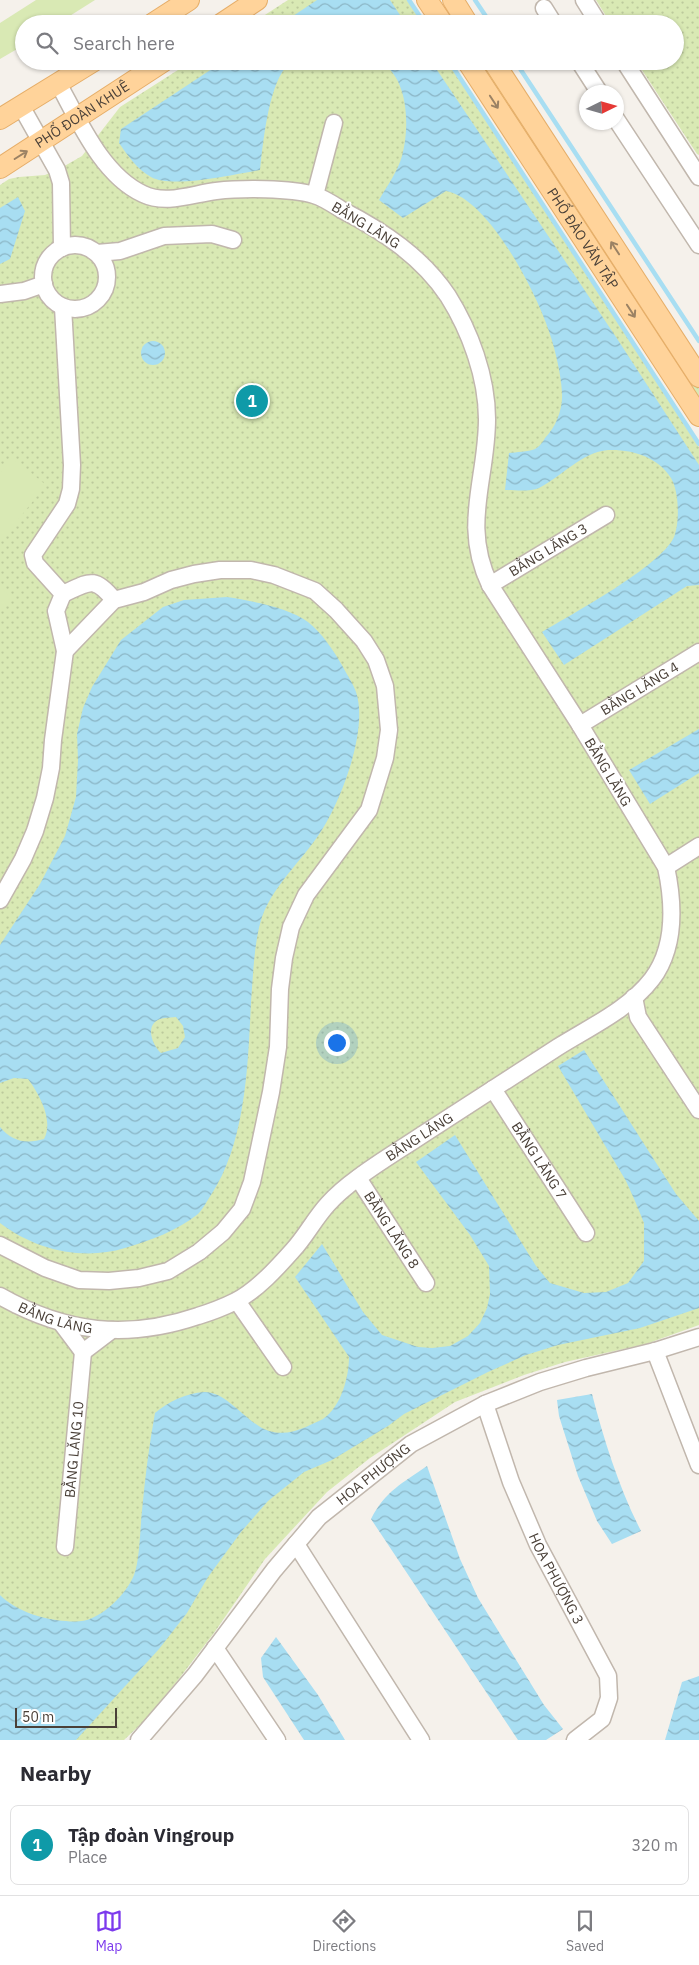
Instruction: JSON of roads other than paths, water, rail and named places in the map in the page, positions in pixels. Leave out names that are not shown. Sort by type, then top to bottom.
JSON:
[{"type":"main road","points":[[166,15],[189,0]]},
{"type":"main road","points":[[234,15],[257,0]]},
{"type":"main road","points":[[427,0],[437,15]]},
{"type":"main road","points":[[453,0],[462,15]]},
{"type":"main road","points":[[0,119],[79,70]]},
{"type":"main road","name":"PHỐ ĐOÀN KHUÊ","points":[[0,168],[150,70]]},
{"type":"main road","name":"PHỐ ĐÀO VĂN TẬP","points":[[473,70],[699,416]]},
{"type":"main road","name":"PHỐ ĐÀO VĂN TẬP","points":[[499,70],[699,377]]},
{"type":"street","points":[[584,0],[593,15]]},
{"type":"street","points":[[544,8],[548,15]]},
{"type":"street","points":[[584,70],[594,85]]},
{"type":"street","points":[[630,70],[699,177]]},
{"type":"street","name":"BẰNG LĂNG","points":[[0,1296],[36,1314],[62,1324],[94,1330],[134,1330],[163,1326],[199,1316],[237,1301],[293,1250],[329,1203],[358,1178],[634,998],[652,979],[663,960],[672,926],[671,894],[666,867],[580,725],[490,585],[482,568],[476,533],[476,503],[484,459],[487,418],[482,384],[469,338],[447,296],[423,265],[399,244],[370,224],[315,195],[288,191],[239,190],[217,191],[185,197],[154,198],[133,189],[108,168],[58,83]]},
{"type":"street","points":[[21,106],[57,170],[61,183],[62,248]]},
{"type":"street","points":[[315,195],[334,123]]},
{"type":"street","points":[[623,130],[699,245]]},
{"type":"street","points":[[97,254],[120,251],[164,236],[212,234],[233,240]]},
{"type":"street","points":[[80,245],[97,254],[104,262],[107,284],[102,295],[95,303],[85,308],[74,310],[54,302],[47,294],[43,276],[49,259],[62,248],[80,245]]},
{"type":"street","points":[[0,294],[24,291],[44,284]]},
{"type":"street","points":[[62,594],[35,563],[33,555],[67,504],[71,489],[72,465],[63,307]]},
{"type":"street","name":"BẰNG LĂNG 3","points":[[490,585],[606,515]]},
{"type":"street","points":[[0,1245],[45,1268],[79,1280],[109,1281],[139,1278],[168,1271],[199,1252],[223,1232],[242,1209],[252,1182],[271,1092],[278,1047],[280,989],[291,927],[306,895],[369,810],[385,758],[389,730],[385,686],[376,660],[364,642],[336,610],[315,591],[274,575],[251,570],[220,570],[194,574],[171,580],[144,592],[114,600],[66,651]]},
{"type":"street","points":[[0,900],[23,859],[35,831],[45,798],[51,768],[53,740],[66,651],[56,612],[62,594],[86,584],[96,583],[104,588],[114,600]]},
{"type":"street","name":"BẰNG LĂNG 4","points":[[580,725],[699,652]]},
{"type":"street","points":[[666,867],[699,846]]},
{"type":"street","points":[[634,998],[638,1017],[699,1110]]},
{"type":"street","points":[[619,1009],[638,1017]]},
{"type":"street","name":"BẰNG LĂNG 7","points":[[493,1089],[586,1233]]},
{"type":"street","name":"BẰNG LĂNG 8","points":[[358,1178],[426,1283]]},
{"type":"street","points":[[237,1301],[283,1367]]},
{"type":"street","points":[[62,1324],[83,1352],[112,1330]]},
{"type":"street","name":"HOA PHƯỢNG","points":[[139,1740],[215,1648],[274,1570],[320,1517],[411,1444],[485,1404],[540,1382],[586,1368],[655,1352],[699,1337]]},
{"type":"street","name":"BẰNG LĂNG 10","points":[[65,1547],[83,1352]]},
{"type":"street","points":[[655,1352],[699,1466]]},
{"type":"street","name":"HOA PHƯỢNG 3","points":[[485,1404],[511,1482],[538,1545],[608,1676],[609,1698],[602,1719],[575,1740]]},
{"type":"street","points":[[296,1544],[421,1740]]},
{"type":"street","points":[[215,1648],[277,1740]]},
{"type":"water","points":[[317,0],[390,0],[400,15],[294,15]]},
{"type":"water","points":[[210,70],[284,70],[274,89],[270,103],[260,170],[188,181],[173,182],[161,180],[146,174],[133,162],[119,143],[121,129]]},
{"type":"water","points":[[390,70],[437,70],[616,337],[699,465],[699,585],[687,586],[564,665],[542,632],[614,589],[652,562],[666,549],[674,537],[677,523],[678,507],[674,484],[666,471],[652,460],[635,453],[608,450],[589,455],[539,488],[505,490],[509,453],[529,451],[538,447],[552,429],[560,411],[562,399],[559,367],[552,340],[531,288],[507,246],[492,226],[462,197],[446,191],[403,218],[379,200],[395,173],[405,144],[405,103],[396,78]]},
{"type":"water","points":[[18,197],[25,211],[10,259],[0,264],[0,208]]},
{"type":"water","points":[[153,341],[162,344],[165,353],[162,362],[153,365],[144,362],[141,353],[144,344]]},
{"type":"water","points":[[227,597],[290,612],[308,622],[332,649],[355,689],[359,706],[357,741],[347,777],[326,823],[310,847],[283,880],[262,917],[254,959],[243,1102],[232,1151],[223,1174],[198,1214],[173,1230],[109,1252],[76,1253],[44,1246],[28,1240],[0,1223],[0,1127],[15,1139],[32,1141],[44,1139],[47,1132],[47,1124],[41,1100],[28,1079],[14,1078],[0,1083],[0,945],[40,884],[65,836],[76,797],[77,734],[83,708],[92,687],[121,640],[163,607],[184,600]],"holes":[[[176,1017],[183,1026],[185,1037],[178,1048],[161,1053],[156,1047],[151,1034],[152,1025],[162,1018]]]},
{"type":"water","points":[[699,729],[699,773],[650,804],[629,770]]},
{"type":"water","points":[[584,1050],[676,1194],[699,1221],[699,1308],[640,1328],[558,1345],[526,1355],[404,1414],[332,1460],[304,1472],[268,1501],[241,1532],[208,1577],[187,1613],[159,1649],[76,1740],[0,1740],[0,1595],[14,1606],[31,1614],[49,1619],[76,1622],[86,1620],[105,1611],[122,1594],[134,1575],[138,1561],[146,1474],[155,1413],[184,1396],[204,1392],[212,1393],[229,1402],[261,1427],[269,1431],[283,1433],[306,1427],[321,1420],[335,1407],[346,1382],[349,1357],[295,1277],[322,1244],[363,1312],[382,1335],[418,1347],[450,1346],[468,1336],[480,1323],[487,1308],[490,1294],[489,1266],[470,1235],[416,1162],[455,1135],[536,1266],[550,1283],[584,1293],[606,1292],[628,1283],[644,1261],[644,1223],[626,1181],[558,1066]]},
{"type":"water","points":[[592,1394],[613,1464],[641,1531],[612,1544],[597,1521],[578,1476],[559,1416],[557,1400]]},
{"type":"water","points":[[427,1466],[460,1559],[478,1598],[544,1705],[563,1729],[546,1740],[518,1740],[371,1519],[376,1509],[389,1494]]},
{"type":"water","points":[[276,1637],[318,1695],[345,1740],[304,1740],[263,1677],[261,1658]]},
{"type":"water","points":[[699,1676],[699,1740],[665,1740],[682,1682]]},
{"type":"waterway","points":[[409,0],[419,15]]},
{"type":"waterway","points":[[475,0],[485,15]]},
{"type":"waterway","points":[[455,70],[699,444]]},
{"type":"waterway","points":[[521,70],[699,341]]},
{"type":"place","name":"Tập đoàn Vingroup","points":[[252,401]]}]
